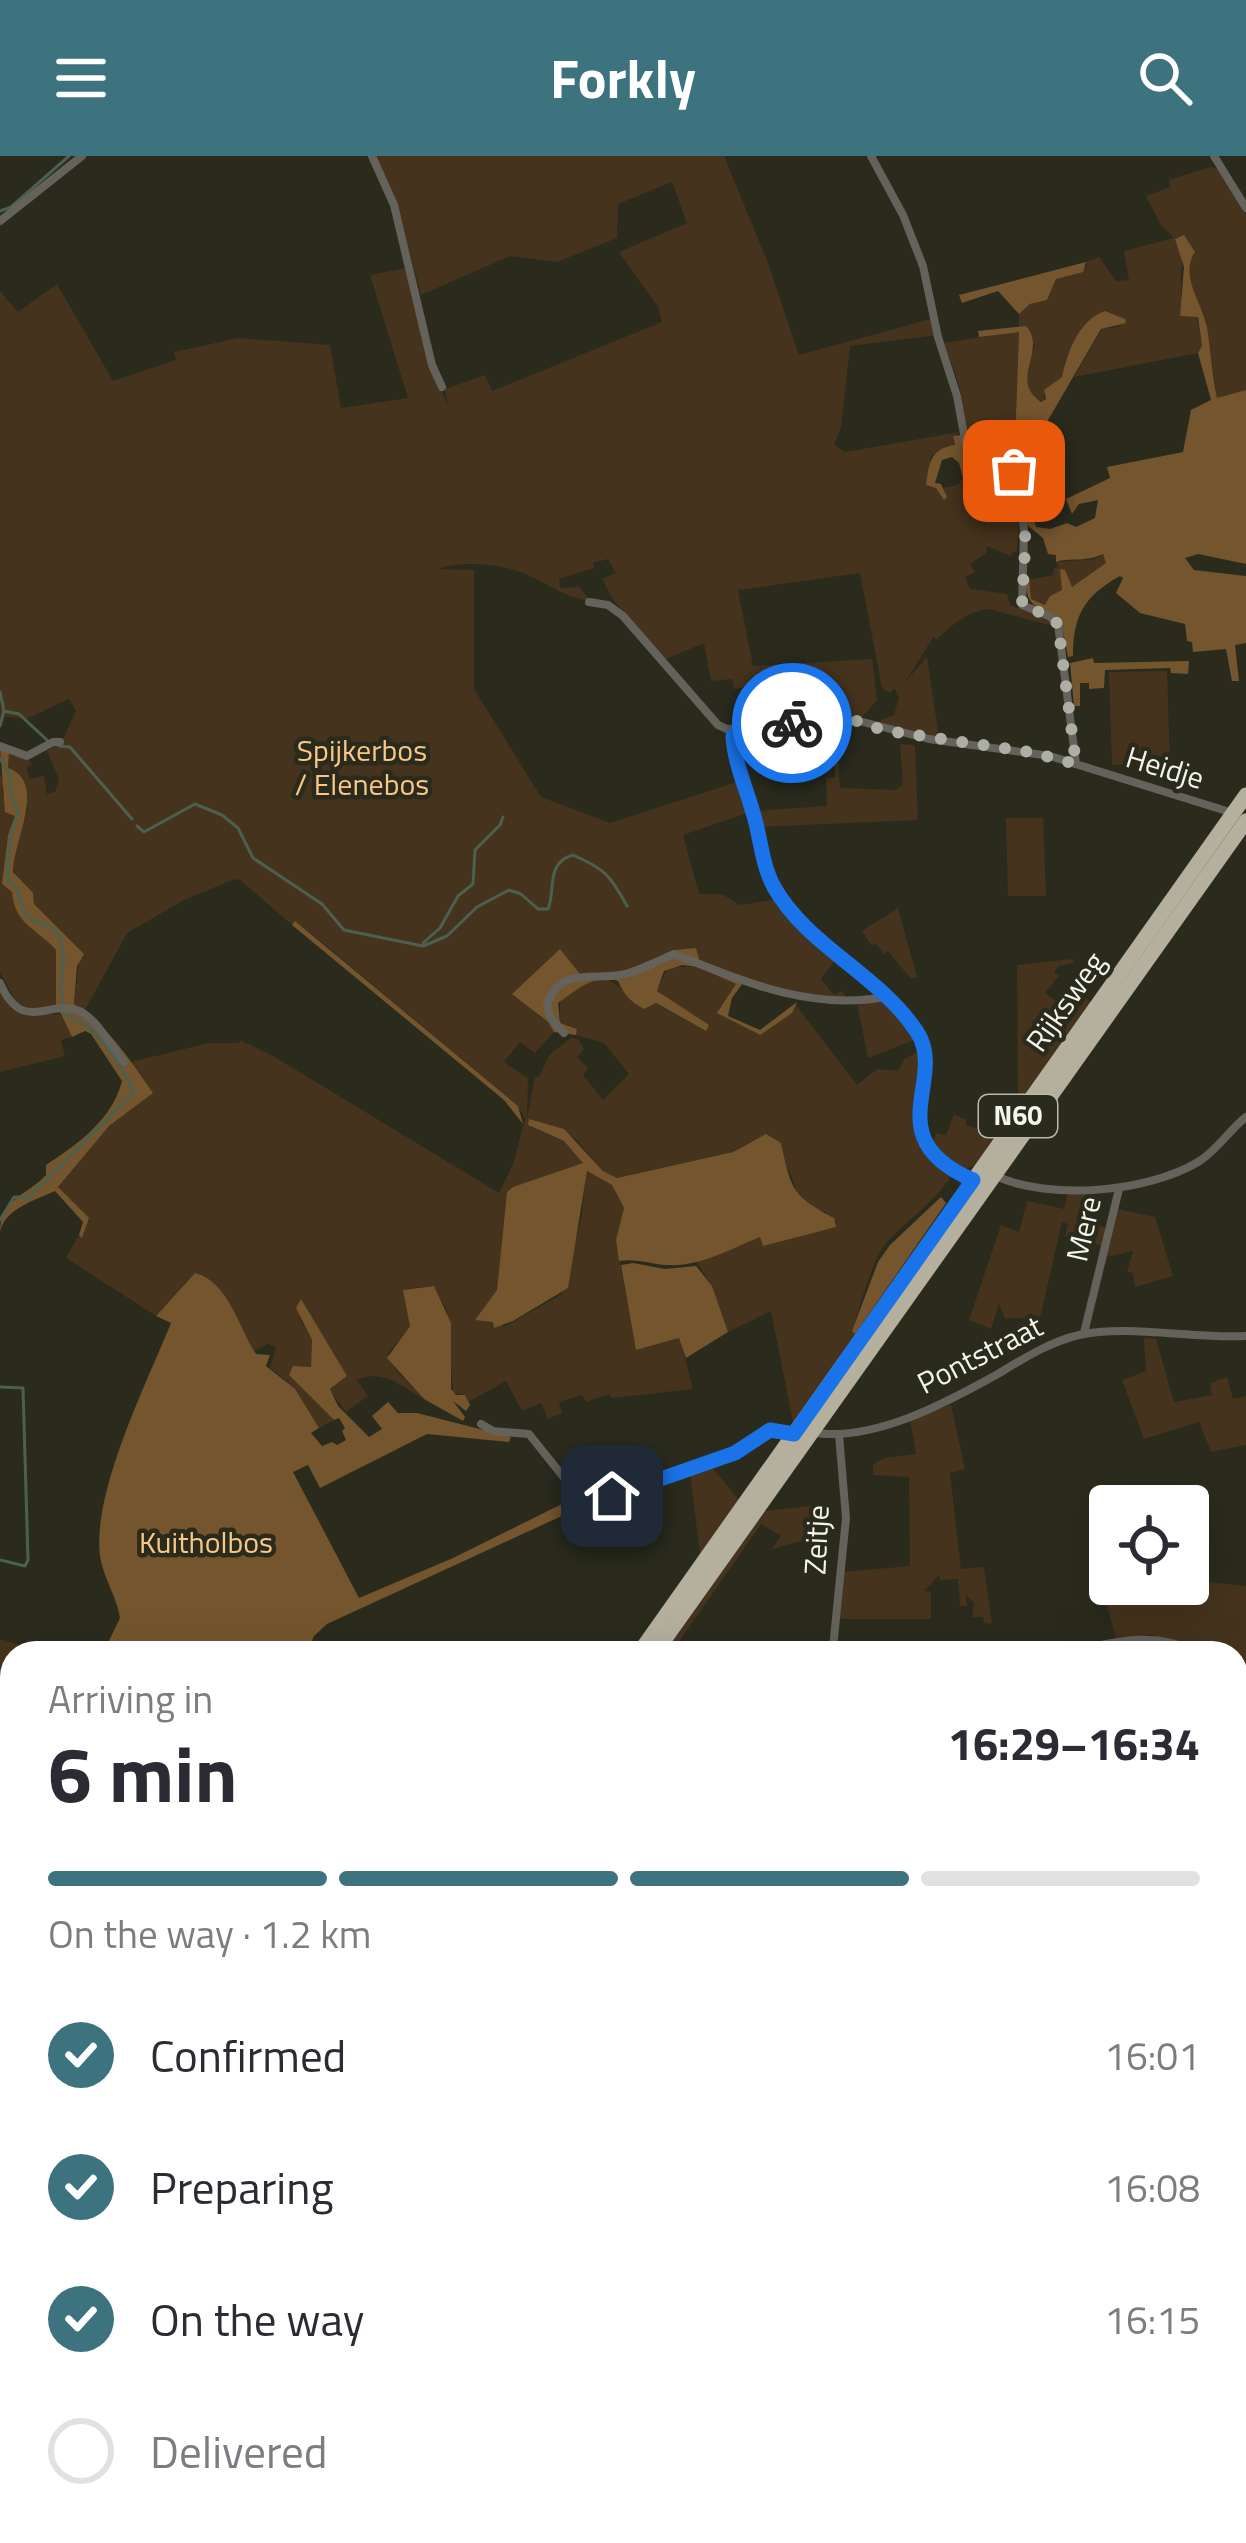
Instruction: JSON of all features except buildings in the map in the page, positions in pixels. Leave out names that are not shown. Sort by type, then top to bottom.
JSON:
[{"type":"highway","name":"Rijksweg","points":[[648,1641],[993,1174],[1241,817],[1246,795]]},
{"type":"highway","name":"Rijksweg","points":[[663,1641],[973,1180],[1241,817]]},
{"type":"street","points":[[0,221],[82,156]]},
{"type":"street","points":[[372,156],[394,205],[432,365],[442,387]]},
{"type":"street","points":[[872,156],[923,266],[957,396],[962,438],[976,458],[1010,468],[1020,479],[1022,605],[1058,624],[1076,764]]},
{"type":"street","points":[[1214,156],[1246,208]]},
{"type":"street","name":"Heidje","points":[[589,602],[608,604],[623,616],[718,725],[735,731],[755,725],[859,721],[882,730],[1030,752],[1241,817]]},
{"type":"street","points":[[735,731],[733,743],[773,884],[793,913],[887,996],[916,1030],[924,1047],[918,1122],[940,1162],[973,1180]]},
{"type":"street","points":[[0,746],[27,756],[60,742]]},
{"type":"street","points":[[562,1032],[547,1004],[558,988],[582,974],[618,976],[674,954],[760,987],[818,1001],[844,1003],[887,996]]},
{"type":"street","points":[[0,982],[8,998],[23,1009],[77,1010],[124,1062]]},
{"type":"street","points":[[1119,1189],[1202,1160],[1246,1117]]},
{"type":"street","name":"Mere","points":[[993,1174],[1011,1182],[1064,1190],[1119,1189],[1084,1334]]},
{"type":"street","name":"Pontstraat","points":[[802,1433],[839,1435],[947,1402],[1053,1343],[1084,1334],[1246,1336]]},
{"type":"street","points":[[481,1424],[493,1431],[531,1435],[566,1479],[591,1500],[735,1453],[770,1430],[802,1433]]},
{"type":"street","name":"Zeitje","points":[[838,1641],[846,1518],[839,1435]]},
{"type":"street","points":[[1132,1641],[1168,1641]]},
{"type":"green space","name":"Spijkerbos / Elenebos","points":[[375,156],[724,156],[799,355],[934,318],[937,335],[850,346],[841,428],[834,445],[845,452],[960,432],[953,437],[955,445],[931,456],[926,485],[946,497],[943,488],[958,485],[973,471],[986,487],[1020,497],[1017,551],[1012,557],[987,546],[986,553],[970,564],[975,572],[965,577],[970,589],[1007,594],[1010,605],[1052,620],[1057,627],[989,609],[967,616],[936,640],[934,636],[906,681],[927,657],[939,738],[871,724],[894,715],[899,697],[894,688],[891,693],[882,688],[860,573],[738,590],[753,666],[872,659],[877,700],[862,717],[759,722],[755,686],[734,689],[732,679],[711,681],[704,643],[664,660],[614,601],[602,579],[616,573],[608,559],[559,579],[560,588],[579,587],[591,601],[509,569],[471,564],[438,569],[474,570],[474,689],[541,797],[610,823],[740,781],[750,812],[683,835],[699,894],[722,894],[740,905],[779,899],[838,956],[821,979],[834,995],[842,991],[848,1000],[742,978],[683,952],[622,972],[579,974],[561,950],[537,1015],[554,1032],[535,1053],[520,1042],[504,1062],[528,1078],[527,1119],[535,1077],[550,1054],[571,1038],[578,1039],[584,1049],[577,1057],[588,1068],[583,1075],[603,1100],[629,1074],[604,1043],[576,1035],[577,1029],[560,1023],[560,1000],[595,979],[611,981],[644,1009],[655,1003],[705,1031],[657,990],[668,967],[698,967],[737,984],[718,1013],[759,1035],[796,1005],[857,1085],[877,1069],[898,1071],[904,1059],[921,1050],[918,1101],[922,1133],[927,1148],[950,1173],[949,1180],[882,1249],[863,1296],[855,1334],[793,1422],[771,1311],[728,1332],[712,1286],[696,1261],[760,1237],[763,1246],[827,1213],[806,1204],[784,1164],[751,1141],[733,1152],[617,1178],[603,1171],[575,1138],[528,1126],[564,1141],[584,1163],[507,1192],[497,1290],[483,1311],[504,1327],[562,1294],[582,1214],[586,1171],[612,1185],[624,1208],[616,1240],[636,1350],[680,1338],[693,1389],[612,1398],[609,1394],[586,1402],[582,1395],[559,1402],[562,1413],[548,1419],[541,1403],[522,1411],[506,1381],[468,1402],[465,1395],[453,1393],[447,1310],[433,1286],[406,1289],[410,1326],[388,1354],[396,1370],[424,1399],[391,1380],[366,1377],[357,1380],[368,1396],[346,1412],[330,1390],[347,1376],[298,1316],[312,1340],[311,1368],[289,1375],[334,1420],[319,1428],[284,1379],[270,1368],[276,1347],[268,1344],[254,1351],[233,1311],[195,1273],[156,1316],[66,1258],[89,1218],[58,1187],[109,1126],[152,1093],[131,1062],[209,1043],[240,1040],[273,1056],[499,1193],[513,1164],[525,1119],[518,1106],[240,880],[186,899],[127,933],[85,1010],[74,1004],[79,959],[34,904],[12,868],[28,808],[8,768],[9,752],[28,759],[32,765],[27,767],[29,779],[44,776],[47,794],[55,792],[59,779],[47,751],[62,741],[76,711],[69,699],[26,719],[2,716],[0,721],[0,291],[18,312],[57,284],[113,381],[176,360],[174,352],[238,338],[330,345],[341,408],[408,398],[370,275],[406,268],[432,370],[448,405],[445,389],[485,375],[492,391],[662,322],[658,307],[619,252],[687,223],[672,182],[618,204],[617,238],[557,262],[510,256],[421,295],[397,204]]},
{"type":"green space","points":[[1210,167],[1219,169],[1246,214],[1246,390],[1217,398],[1206,319],[1192,292],[1188,263],[1194,255],[1186,242],[1180,316],[1197,316],[1202,347],[1198,353],[1074,377],[1102,329],[1123,326],[1085,324],[1066,357],[1062,377],[1044,390],[1044,401],[1036,400],[1026,374],[1035,346],[1019,327],[1019,314],[1049,296],[1056,279],[1099,257],[1116,281],[1129,280],[1124,251],[1174,238],[1161,225],[1146,196],[1170,187],[1169,180]]},
{"type":"green space","points":[[1184,235],[1195,252],[1190,280],[1207,327],[1217,398],[1246,390],[1246,564],[1198,554],[1185,558],[1194,570],[1246,576],[1246,643],[1235,645],[1239,681],[1232,681],[1226,649],[1193,652],[1185,624],[1140,613],[1116,593],[1120,576],[1097,591],[1083,608],[1073,656],[1068,657],[1061,621],[1031,602],[1025,577],[1029,577],[1031,599],[1045,605],[1062,590],[1060,569],[1065,570],[1072,587],[1106,563],[1103,554],[1056,562],[1043,538],[1027,525],[1019,525],[1018,515],[1027,515],[1020,509],[1020,497],[987,487],[979,472],[969,471],[963,478],[952,457],[942,460],[935,483],[941,484],[947,497],[944,500],[936,488],[926,485],[936,454],[955,445],[953,436],[969,434],[976,449],[998,464],[998,469],[1021,483],[1034,477],[1028,493],[1036,527],[1050,529],[1067,523],[1076,527],[1095,518],[1098,500],[1079,504],[1072,514],[1066,499],[1110,478],[1107,467],[1183,452],[1191,410],[1211,400],[1198,353],[1202,346],[1198,317],[1180,316],[1184,267],[1175,239]]},
{"type":"green space","points":[[1086,262],[1083,272],[1056,279],[1047,300],[1030,304],[1019,314],[998,291],[962,303],[959,295]]},
{"type":"green space","points":[[1105,311],[1126,323],[1101,329],[1033,446],[1033,466],[1014,468],[1019,332],[979,337],[978,331],[1026,326],[1033,345],[1028,384],[1041,402],[1046,399],[1044,390],[1062,377],[1081,329]]},
{"type":"green space","points":[[1019,331],[1014,468],[987,458],[973,445],[944,343]]},
{"type":"green space","points":[[1103,554],[1107,563],[1070,588],[1064,582],[1045,605],[1031,599],[1029,580],[1053,575],[1059,567],[1056,562]]},
{"type":"green space","points":[[1093,658],[1094,663],[1189,661],[1188,674],[1171,673],[1170,668],[1105,670],[1104,688],[1089,689],[1089,683],[1080,683],[1080,706],[1074,706],[1070,663]]},
{"type":"green space","points":[[1167,671],[1170,764],[1112,765],[1109,672]]},
{"type":"green space","points":[[836,723],[840,788],[895,790],[903,785],[900,744],[915,745],[918,820],[759,827],[755,811],[827,806],[826,778],[835,777],[834,752],[792,753],[793,725]]},
{"type":"green space","points":[[0,748],[9,752],[8,768],[26,786],[26,814],[13,872],[33,893],[34,904],[84,954],[77,966],[74,1004],[108,1033],[153,1093],[109,1126],[58,1187],[89,1218],[82,1238],[83,1222],[55,1191],[14,1212],[0,1232],[9,1205],[46,1175],[46,1165],[102,1119],[122,1081],[91,1034],[85,1031],[72,1037],[56,1010],[56,950],[22,919],[12,892],[2,884],[15,816],[5,812]]},
{"type":"green space","points":[[0,774],[2,793],[16,816],[8,835],[2,884],[12,892],[22,920],[56,950],[56,1010],[16,1002],[0,972]]},
{"type":"green space","points":[[1006,818],[1043,818],[1046,896],[1008,896]]},
{"type":"green space","points":[[898,908],[917,977],[911,979],[888,951],[884,954],[876,944],[871,945],[862,931]]},
{"type":"green space","points":[[295,921],[518,1106],[523,1124],[504,1100],[292,925]]},
{"type":"green space","points":[[696,948],[701,966],[743,983],[732,998],[728,1016],[760,1030],[797,1002],[792,1013],[760,1035],[717,1013],[736,984],[682,965],[664,971],[657,991],[709,1025],[706,1031],[656,1003],[644,1009],[628,998],[618,981],[608,979],[592,982],[558,1003],[560,1023],[577,1029],[576,1035],[554,1032],[512,994],[560,949],[580,974],[622,972],[675,950]]},
{"type":"green space","points":[[1073,959],[1073,963],[1058,966],[1054,972],[1059,976],[1045,993],[1074,1014],[1085,998],[1091,1002],[976,1165],[960,1171],[943,1160],[933,1144],[936,1133],[946,1135],[954,1115],[966,1119],[966,1125],[991,1133],[1018,1096],[1017,965]]},
{"type":"green space","points":[[0,991],[27,1011],[60,1014],[72,1037],[61,1040],[65,1056],[0,1072]]},
{"type":"green space","points":[[886,999],[919,1038],[868,1058],[857,1003]]},
{"type":"green space","points":[[529,1119],[564,1129],[603,1171],[617,1178],[733,1152],[766,1134],[781,1143],[795,1190],[834,1218],[836,1227],[763,1246],[760,1237],[691,1263],[619,1261],[616,1240],[624,1208],[612,1185],[587,1171],[568,1288],[494,1328],[493,1322],[475,1320],[497,1290],[507,1192],[583,1163],[564,1141],[528,1125]]},
{"type":"green space","points":[[1088,1191],[1082,1221],[1107,1228],[1102,1246],[1065,1236],[1068,1224],[1062,1222],[1040,1318],[1005,1318],[999,1304],[991,1329],[969,1320],[1001,1225],[1019,1232],[1027,1201],[1064,1209],[1068,1192]]},
{"type":"green space","points":[[941,1197],[946,1203],[855,1334],[852,1331],[878,1262]]},
{"type":"green space","points":[[1118,1209],[1155,1217],[1173,1276],[1135,1287],[1133,1273],[1127,1272],[1133,1251],[1106,1257]]},
{"type":"green space","points":[[621,1265],[665,1269],[696,1266],[712,1286],[728,1332],[686,1358],[679,1338],[636,1350]]},
{"type":"green space","name":"Kuitholbos","points":[[195,1273],[216,1285],[256,1354],[270,1355],[266,1366],[295,1389],[319,1428],[311,1433],[322,1446],[346,1440],[345,1428],[289,1375],[293,1366],[311,1367],[312,1340],[296,1308],[301,1299],[347,1376],[330,1389],[338,1406],[369,1437],[382,1429],[372,1416],[388,1402],[398,1413],[417,1413],[511,1437],[509,1442],[427,1434],[320,1488],[308,1465],[293,1472],[359,1598],[570,1500],[586,1500],[579,1508],[327,1624],[312,1641],[109,1641],[120,1618],[100,1556],[104,1501],[171,1323],[156,1316]]},
{"type":"green space","points":[[434,1286],[451,1323],[451,1389],[465,1395],[470,1405],[466,1411],[453,1401],[463,1421],[424,1399],[387,1358],[410,1326],[403,1290]]},
{"type":"green space","points":[[1144,1338],[1156,1339],[1174,1402],[1212,1395],[1210,1383],[1227,1377],[1233,1399],[1246,1396],[1246,1445],[1211,1452],[1199,1422],[1144,1439],[1122,1380],[1146,1371]]},
{"type":"green space","points":[[951,1405],[965,1469],[950,1473],[961,1569],[984,1567],[992,1624],[984,1623],[983,1617],[972,1617],[974,1603],[966,1594],[967,1606],[960,1606],[958,1579],[940,1580],[940,1574],[924,1591],[931,1592],[931,1619],[838,1619],[843,1572],[910,1566],[909,1477],[873,1475],[873,1465],[884,1458],[916,1454],[910,1419]]},
{"type":"green space","points":[[710,1465],[739,1500],[700,1554],[690,1472]]},
{"type":"green space","points":[[811,1506],[811,1538],[772,1549],[781,1536],[761,1524],[679,1641],[673,1641],[764,1511]]},
{"type":"green space","points":[[1209,1582],[1246,1586],[1246,1641],[1169,1641],[1152,1635],[1116,1638],[1107,1605],[1209,1605]]},
{"type":"waterway","points":[[0,211],[11,207],[69,156]]},
{"type":"waterway","points":[[0,692],[4,711],[0,726]]},
{"type":"waterway","points":[[4,711],[19,714],[47,740]]},
{"type":"waterway","points":[[59,746],[70,747],[132,819]]},
{"type":"waterway","points":[[0,758],[10,776],[18,812],[7,879],[16,888],[26,916],[59,936],[63,1003]]},
{"type":"waterway","points":[[137,826],[144,832],[195,804],[222,815],[238,828],[253,858],[322,904],[344,930],[423,946],[447,936],[477,907],[509,890],[538,909],[548,909],[558,864],[573,855],[606,874],[627,906]]},
{"type":"waterway","points":[[423,943],[440,928],[458,896],[473,884],[475,850],[503,817]]},
{"type":"waterway","points":[[0,1220],[14,1197],[29,1197],[134,1092],[97,1035],[65,1015]]},
{"type":"waterway","points":[[0,1387],[23,1388],[28,1560],[25,1566],[0,1560]]},
{"type":"way so far","points":[[792,723],[859,721],[882,730],[1030,752],[1076,764],[1058,624],[1022,605],[1023,512],[1020,479],[1014,471]]},
{"type":"route","points":[[612,1496],[735,1453],[770,1430],[794,1434],[973,1180],[940,1162],[918,1122],[924,1047],[916,1030],[887,996],[793,913],[766,868],[733,736],[744,727],[792,723]]}]
